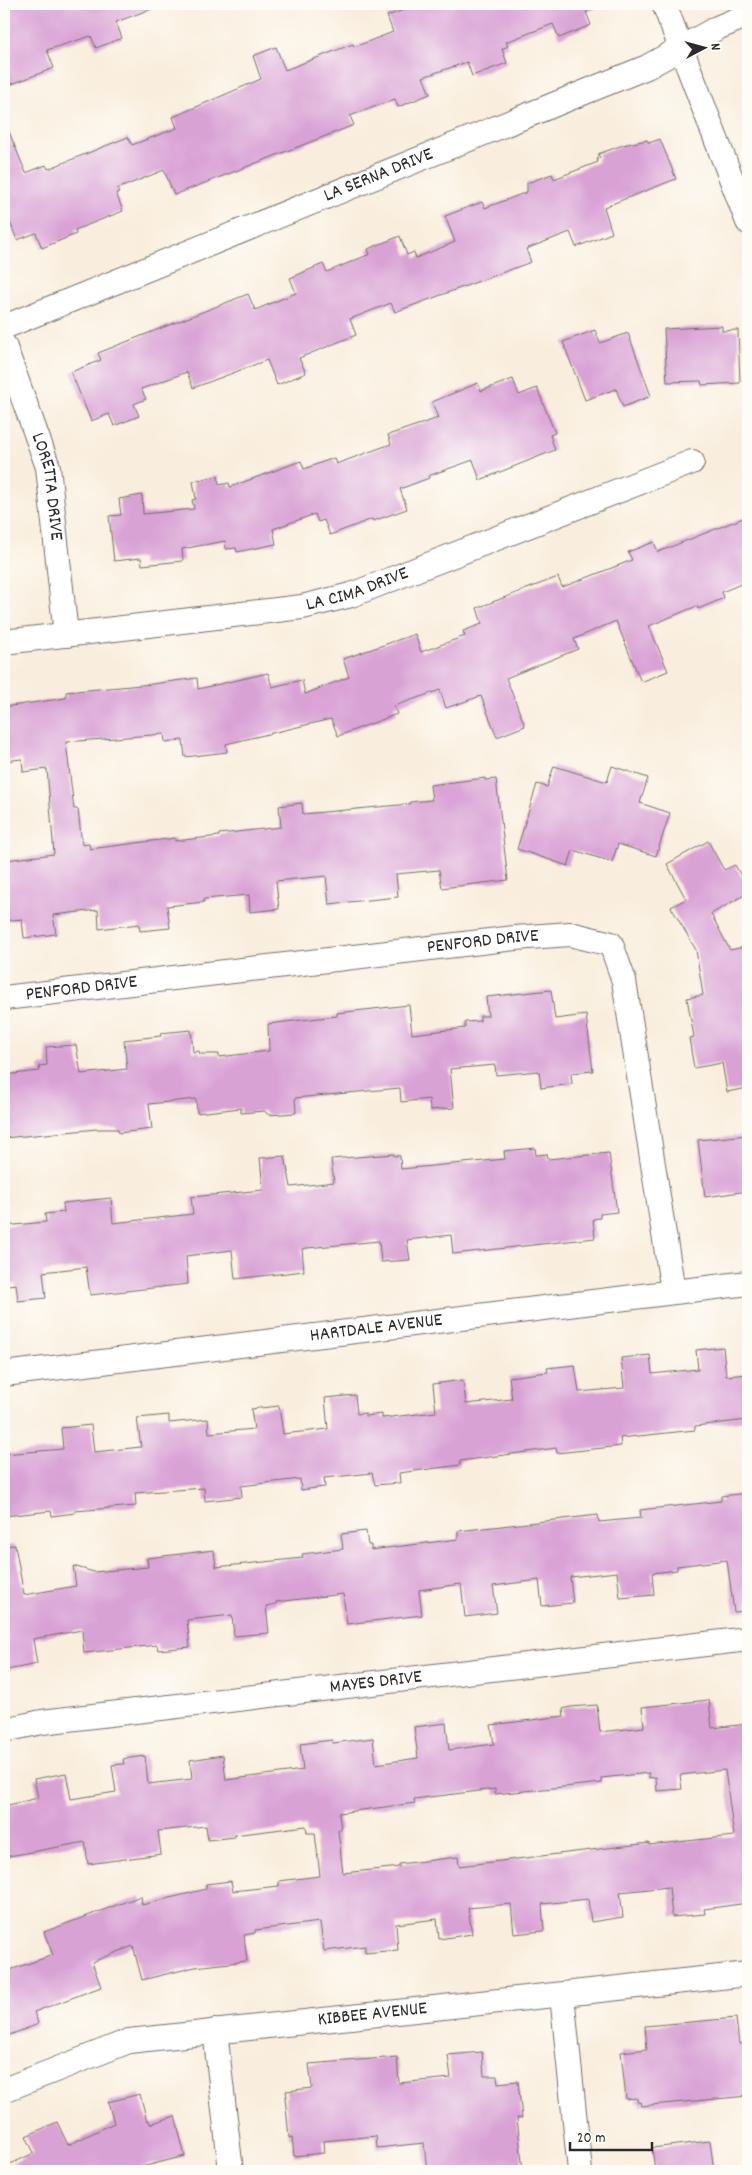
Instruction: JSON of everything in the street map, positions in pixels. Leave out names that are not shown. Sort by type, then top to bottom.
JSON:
[{"type":"street","points":[[664,4],[748,222]]},
{"type":"street","name":"LA SERNA DRIVE","points":[[4,327],[647,67],[717,28],[748,15]]},
{"type":"street","name":"LORETTA DRIVE","points":[[4,345],[48,467],[66,635]]},
{"type":"street","name":"LA CIMA DRIVE","points":[[4,642],[302,607],[351,595],[692,462]]},
{"type":"street","name":"PENFORD DRIVE","points":[[4,998],[515,938],[570,934],[611,944],[624,981],[673,1291]]},
{"type":"street","name":"HARTDALE AVENUE","points":[[4,1374],[748,1283]]},
{"type":"street","name":"MAYES DRIVE","points":[[4,1730],[52,1720],[748,1639]]},
{"type":"street","name":"KIBBEE AVENUE","points":[[4,2090],[129,2041],[748,1974]]},
{"type":"street","points":[[562,1994],[580,2171]]},
{"type":"street","points":[[215,2031],[231,2171]]},
{"type":"building","points":[[4,4],[159,4],[159,6],[116,22],[122,38],[96,48],[91,36],[47,50],[54,68],[4,87]]},
{"type":"building","points":[[420,4],[602,5],[586,12],[591,25],[559,38],[553,24],[506,42],[508,46],[502,49],[507,63],[472,76],[467,62],[423,77],[430,94],[398,107],[395,99],[350,116],[354,125],[174,195],[164,170],[117,189],[119,192],[116,193],[123,211],[75,230],[76,234],[42,248],[36,233],[17,240],[4,207],[4,120],[26,173],[46,165],[48,169],[128,137],[132,145],[177,128],[173,117],[261,79],[253,56],[276,47],[285,70],[353,44],[354,47],[393,32],[387,16]]},
{"type":"building","points":[[660,139],[676,179],[604,207],[612,233],[576,247],[570,232],[526,249],[531,262],[395,312],[391,303],[350,319],[356,335],[299,358],[306,373],[277,385],[267,360],[193,388],[187,372],[141,389],[146,399],[134,404],[139,416],[114,426],[109,414],[91,421],[71,372],[101,360],[98,353],[248,294],[255,310],[296,293],[290,278],[323,264],[327,272],[370,254],[368,249],[400,236],[407,255],[414,252],[416,258],[455,242],[445,216],[482,202],[485,208],[527,192],[527,183],[552,174],[554,179],[598,162],[597,159],[600,158],[598,154],[623,145],[647,140],[649,143]]},
{"type":"building","points":[[722,326],[722,331],[738,330],[740,383],[702,385],[701,381],[667,382],[664,329]]},
{"type":"building","points":[[595,330],[600,343],[628,333],[651,396],[623,407],[616,389],[585,400],[563,342]]},
{"type":"building","points":[[513,379],[519,395],[537,388],[555,433],[550,435],[555,450],[480,480],[473,460],[428,476],[429,478],[400,489],[407,509],[373,521],[372,519],[330,535],[324,520],[318,522],[315,514],[273,529],[276,544],[237,552],[236,548],[226,549],[225,541],[182,549],[183,561],[142,565],[141,558],[114,561],[109,516],[121,515],[119,499],[142,495],[143,514],[194,509],[192,500],[196,499],[193,481],[218,476],[219,485],[229,483],[230,487],[301,461],[304,469],[334,458],[336,464],[391,444],[388,435],[438,418],[432,402],[478,383],[481,391]]},
{"type":"building","points":[[748,516],[748,581],[722,592],[724,598],[698,609],[697,606],[649,626],[668,671],[641,682],[616,621],[574,639],[578,649],[506,678],[525,726],[497,737],[481,696],[446,708],[440,690],[394,706],[397,714],[338,736],[331,719],[226,744],[227,752],[185,757],[183,740],[165,742],[164,734],[66,742],[74,809],[78,809],[82,845],[89,844],[90,849],[175,838],[175,841],[219,836],[219,834],[281,827],[279,806],[302,803],[303,814],[410,804],[410,802],[432,800],[430,785],[485,778],[485,780],[496,779],[508,880],[442,888],[439,870],[396,874],[398,897],[329,904],[326,876],[276,881],[279,909],[250,912],[249,895],[204,899],[204,902],[167,906],[170,928],[140,931],[139,924],[99,929],[98,910],[53,915],[56,934],[24,938],[22,919],[4,921],[4,876],[8,875],[6,860],[54,854],[47,769],[23,772],[22,759],[4,761],[4,707],[66,698],[66,692],[197,678],[198,689],[268,673],[272,687],[302,680],[305,694],[349,677],[343,659],[415,634],[421,652],[465,636],[463,631],[482,624],[477,608],[558,577],[562,587],[568,585],[632,560],[628,552],[654,542],[658,552]]},
{"type":"building","points":[[554,766],[607,782],[612,766],[648,778],[640,803],[670,813],[656,856],[618,844],[612,862],[573,850],[568,866],[517,849],[537,784],[547,787]]},
{"type":"building","points":[[708,841],[724,870],[735,865],[748,888],[748,893],[711,914],[730,950],[744,947],[744,950],[748,949],[748,1088],[727,1092],[722,1063],[694,1068],[689,1038],[694,1037],[687,998],[703,995],[696,950],[671,907],[686,899],[667,864]]},
{"type":"building","points":[[551,990],[555,1019],[586,1015],[593,1071],[571,1073],[572,1084],[541,1088],[539,1071],[496,1075],[495,1065],[450,1069],[454,1108],[430,1110],[429,1099],[401,1102],[400,1088],[295,1098],[296,1113],[269,1115],[264,1111],[241,1113],[241,1108],[197,1113],[196,1099],[149,1104],[152,1129],[119,1133],[118,1129],[97,1129],[4,1138],[4,1075],[40,1071],[39,1066],[47,1065],[46,1047],[76,1045],[81,1074],[127,1069],[124,1040],[161,1036],[160,1033],[191,1030],[193,1052],[219,1054],[219,1057],[269,1051],[268,1024],[337,1016],[337,1013],[409,1005],[412,1034],[465,1028],[465,1022],[480,1021],[480,1016],[488,1016],[486,997]]},
{"type":"building","points":[[748,1135],[748,1191],[705,1197],[698,1140]]},
{"type":"building","points":[[535,1148],[536,1155],[547,1154],[548,1159],[609,1153],[617,1212],[600,1214],[600,1218],[593,1219],[595,1238],[453,1254],[451,1235],[407,1240],[410,1260],[381,1262],[379,1241],[307,1248],[302,1249],[304,1271],[235,1279],[232,1250],[186,1256],[188,1284],[90,1295],[86,1267],[43,1272],[46,1298],[18,1301],[16,1284],[7,1285],[7,1280],[4,1280],[4,1226],[46,1222],[45,1214],[64,1212],[63,1203],[111,1198],[113,1223],[193,1214],[191,1197],[263,1190],[260,1158],[285,1156],[291,1187],[334,1182],[331,1159],[394,1154],[394,1156],[400,1156],[401,1169],[505,1159],[504,1151]]},
{"type":"building","points":[[723,1347],[726,1376],[748,1374],[748,1420],[695,1426],[695,1430],[620,1438],[621,1446],[557,1453],[556,1448],[460,1461],[460,1465],[399,1473],[400,1483],[375,1485],[372,1473],[324,1478],[325,1487],[301,1490],[300,1479],[241,1486],[242,1497],[205,1501],[204,1488],[135,1493],[136,1506],[75,1511],[75,1513],[52,1516],[51,1511],[4,1516],[4,1454],[63,1449],[61,1428],[91,1425],[94,1452],[141,1447],[137,1418],[169,1415],[169,1423],[208,1419],[209,1433],[254,1429],[251,1409],[279,1406],[283,1434],[328,1429],[325,1398],[355,1395],[357,1414],[365,1413],[365,1416],[382,1414],[382,1418],[436,1412],[433,1384],[463,1380],[466,1404],[512,1399],[509,1377],[548,1372],[547,1368],[575,1365],[579,1392],[624,1388],[621,1358],[650,1355],[652,1374],[698,1369],[696,1350]]},
{"type":"building","points":[[748,1493],[748,1611],[734,1612],[727,1560],[677,1566],[677,1570],[652,1573],[654,1595],[620,1598],[617,1572],[570,1577],[573,1603],[542,1606],[539,1580],[493,1586],[497,1613],[465,1617],[461,1584],[419,1590],[422,1615],[347,1624],[343,1594],[276,1602],[276,1604],[266,1606],[269,1633],[234,1636],[232,1615],[187,1620],[190,1647],[158,1650],[157,1645],[84,1653],[82,1630],[33,1639],[37,1664],[7,1670],[4,1655],[4,1546],[15,1545],[24,1595],[76,1586],[73,1566],[94,1572],[148,1567],[147,1558],[214,1550],[216,1567],[303,1558],[302,1554],[343,1549],[341,1534],[366,1531],[368,1545],[371,1545],[371,1550],[458,1539],[458,1531],[598,1515],[599,1522],[641,1518],[640,1510],[721,1501],[721,1496]]},
{"type":"building","points":[[709,1700],[712,1728],[748,1724],[748,1903],[704,1909],[705,1914],[672,1917],[669,1887],[620,1892],[623,1917],[591,1922],[588,1899],[542,1904],[544,1931],[514,1934],[511,1904],[468,1908],[472,1934],[439,1939],[437,1919],[396,1924],[398,1950],[365,1953],[365,1946],[324,1951],[320,1922],[255,1930],[255,1933],[244,1935],[247,1961],[195,1967],[142,1980],[133,1946],[92,1962],[101,1987],[34,2012],[38,2023],[36,2025],[4,2037],[4,1972],[53,1955],[44,1932],[141,1896],[142,1905],[206,1889],[206,1884],[231,1881],[233,1891],[279,1886],[279,1881],[320,1876],[315,1833],[307,1833],[306,1826],[208,1840],[206,1826],[158,1831],[161,1854],[88,1864],[85,1842],[4,1857],[4,1806],[38,1798],[34,1779],[66,1773],[71,1799],[116,1792],[112,1765],[124,1764],[123,1759],[145,1756],[148,1784],[192,1779],[190,1760],[223,1755],[226,1780],[303,1770],[300,1744],[332,1740],[333,1743],[373,1738],[376,1764],[418,1758],[414,1727],[446,1723],[449,1750],[494,1744],[491,1725],[564,1716],[563,1709],[570,1707],[597,1705],[600,1732],[644,1727],[642,1707]],"holes":[[[725,1770],[734,1836],[649,1845],[649,1843],[459,1866],[458,1857],[399,1864],[399,1867],[343,1873],[338,1830],[341,1830],[339,1813],[415,1803],[414,1799],[495,1789],[495,1794],[602,1783],[601,1778],[649,1773],[649,1778],[656,1777],[657,1791],[682,1789],[680,1775]]]},
{"type":"building","points":[[736,2018],[739,2044],[748,2043],[748,2096],[641,2106],[640,2102],[637,2102],[637,2098],[626,2099],[621,2052],[647,2049],[645,2026]]},
{"type":"building","points":[[482,2052],[484,2076],[497,2076],[498,2083],[518,2081],[522,2118],[517,2118],[523,2171],[427,2171],[424,2143],[377,2148],[376,2136],[323,2141],[324,2153],[294,2156],[292,2137],[289,2138],[285,2097],[287,2097],[286,2091],[312,2088],[309,2064],[397,2057],[399,2083],[451,2078],[448,2055]]},
{"type":"building","points":[[140,2094],[147,2121],[149,2120],[150,2124],[175,2116],[185,2156],[126,2171],[4,2171],[4,2167],[34,2153],[26,2136],[57,2122],[68,2145],[114,2123],[108,2102]]},
{"type":"building","points":[[710,2141],[714,2171],[655,2171],[652,2148]]}]
